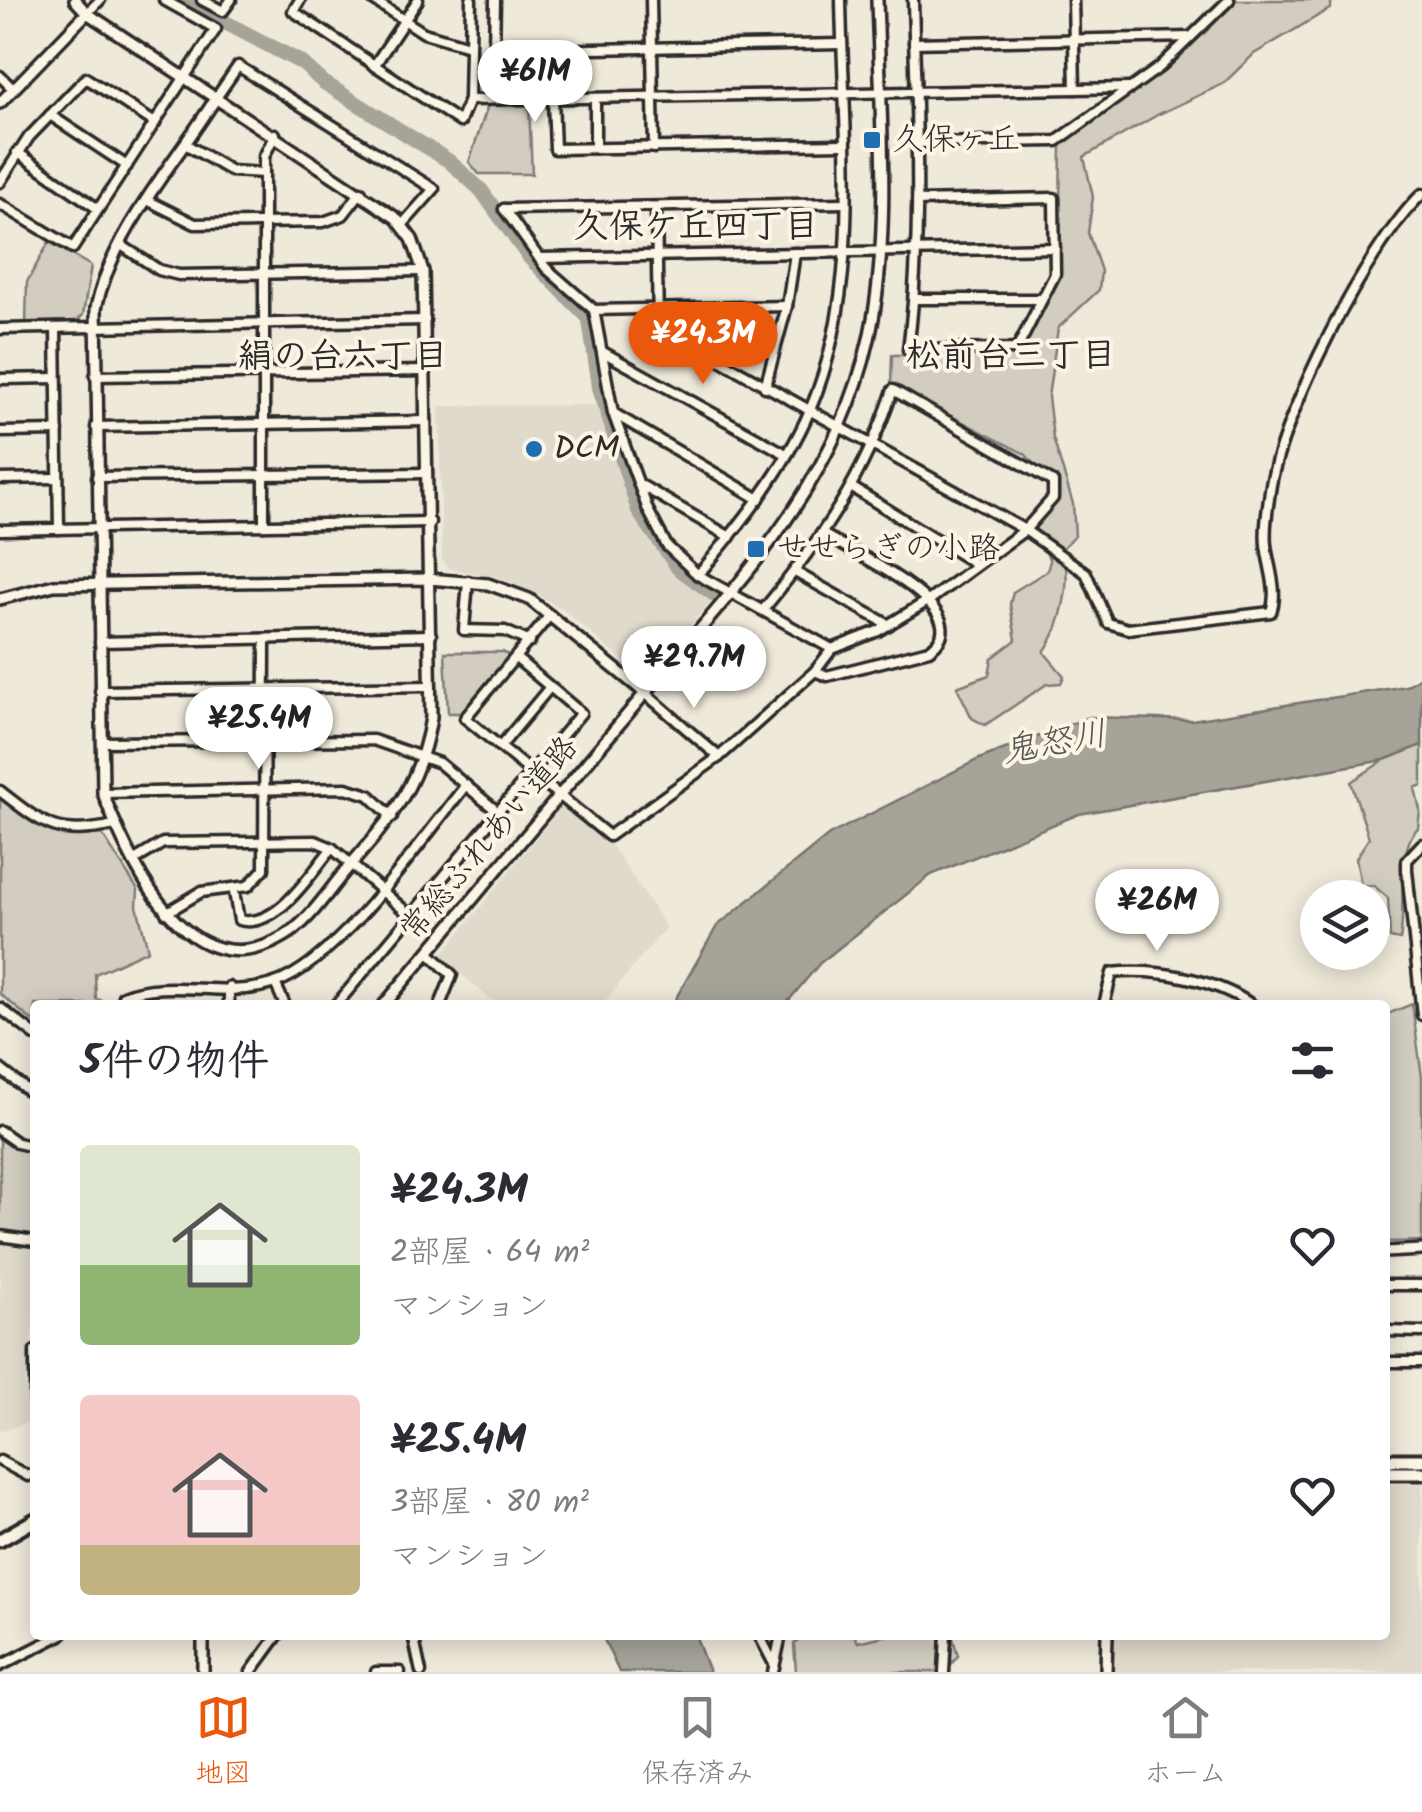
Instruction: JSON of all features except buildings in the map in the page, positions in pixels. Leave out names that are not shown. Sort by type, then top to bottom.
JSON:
[{"type":"main road","points":[[1390,1460],[1422,1460]]},
{"type":"main road","points":[[1390,1472],[1422,1473]]},
{"type":"main road","points":[[0,1540],[30,1523]]},
{"type":"street","points":[[75,0],[87,13],[184,78],[216,98],[274,134],[361,192],[403,224],[422,272],[431,635],[425,758],[392,816],[300,924],[267,945],[247,949],[209,944],[192,937],[166,912],[133,861],[103,793],[94,376],[94,327],[100,290],[121,244],[216,98],[238,66],[434,188],[403,224]]},
{"type":"street","points":[[0,103],[100,0]]},
{"type":"street","points":[[0,204],[73,248],[216,28],[164,0]]},
{"type":"street","points":[[202,0],[223,11],[231,0]]},
{"type":"street","points":[[300,0],[293,11],[460,122],[469,100],[470,0]]},
{"type":"street","points":[[373,0],[435,37],[469,46]]},
{"type":"street","points":[[374,66],[418,0]]},
{"type":"street","points":[[493,100],[495,0]]},
{"type":"street","points":[[652,0],[654,148]]},
{"type":"street","points":[[698,575],[759,499],[786,454],[810,411],[829,353],[844,252],[841,0]]},
{"type":"street","name":"常総ふれあい道路","points":[[388,1000],[732,594],[798,508],[840,430],[869,340],[880,251],[877,0]]},
{"type":"street","points":[[913,0],[918,250],[908,350],[1017,348],[1055,274],[1054,198],[918,201]]},
{"type":"street","points":[[1073,0],[1075,90]]},
{"type":"street","points":[[916,142],[1057,141],[1130,88],[1229,0]]},
{"type":"street","points":[[914,42],[1190,38]]},
{"type":"street","points":[[493,51],[842,44]]},
{"type":"street","points":[[0,76],[12,89]]},
{"type":"street","points":[[0,182],[17,152],[86,78],[155,124]]},
{"type":"street","points":[[469,100],[1130,88]]},
{"type":"street","points":[[553,99],[554,149],[843,144]]},
{"type":"street","points":[[595,99],[595,148]]},
{"type":"street","points":[[50,115],[127,166]]},
{"type":"street","points":[[264,525],[264,156],[274,134]]},
{"type":"street","points":[[187,145],[231,171],[264,172]]},
{"type":"street","points":[[17,152],[98,209]]},
{"type":"street","points":[[149,201],[188,223],[334,220],[361,192]]},
{"type":"street","points":[[656,206],[658,326],[1025,530],[1086,572],[1102,614],[1116,627],[1269,614],[1274,595],[1265,540],[1271,486],[1284,438],[1360,276],[1402,213],[1422,194]]},
{"type":"street","points":[[832,649],[698,575],[668,546],[639,484],[613,413],[594,310],[538,258],[504,208],[844,203]]},
{"type":"street","points":[[121,244],[168,274],[422,272]]},
{"type":"street","points":[[538,258],[1055,248]]},
{"type":"street","points":[[765,387],[787,306],[795,253]]},
{"type":"street","points":[[915,299],[1042,299]]},
{"type":"street","points":[[594,310],[787,306]]},
{"type":"street","points":[[0,329],[425,320]]},
{"type":"street","points":[[56,328],[59,528]]},
{"type":"street","points":[[603,352],[786,454]]},
{"type":"street","points":[[94,376],[426,372]]},
{"type":"street","points":[[0,379],[56,378]]},
{"type":"street","points":[[550,615],[465,718],[609,836],[719,757],[815,672],[832,649],[889,625],[1025,530],[1053,498],[1048,476],[894,390],[874,448],[824,535],[763,610]]},
{"type":"street","points":[[613,413],[759,499]]},
{"type":"street","points":[[96,426],[426,421]]},
{"type":"street","points":[[0,432],[58,431]]},
{"type":"street","points":[[97,477],[427,472]]},
{"type":"street","points":[[0,478],[58,478]]},
{"type":"street","points":[[639,484],[730,537]]},
{"type":"street","points":[[851,487],[976,564]]},
{"type":"street","points":[[0,530],[430,522]]},
{"type":"street","points":[[815,672],[827,676],[928,650],[939,643],[942,629],[931,599],[824,535]]},
{"type":"street","points":[[795,572],[889,625]]},
{"type":"street","points":[[0,599],[38,587],[98,584],[429,578],[468,581],[513,592],[550,615],[719,757]]},
{"type":"street","points":[[468,581],[464,630],[505,631],[530,642]]},
{"type":"street","points":[[100,642],[431,635]]},
{"type":"street","points":[[166,912],[201,892],[234,892],[248,886],[264,869],[265,639]]},
{"type":"street","points":[[340,1000],[581,713],[517,659]]},
{"type":"street","points":[[100,691],[431,686]]},
{"type":"street","points":[[500,747],[550,687]]},
{"type":"street","points":[[102,742],[360,738],[425,758],[498,812]]},
{"type":"street","points":[[124,1000],[123,996],[144,988],[228,988],[275,983],[322,956],[466,785]]},
{"type":"street","points":[[103,793],[357,790],[392,816]]},
{"type":"street","points":[[0,791],[42,824],[66,832],[115,825]]},
{"type":"street","points":[[133,861],[163,844],[315,841],[332,848],[410,915]]},
{"type":"street","points":[[1422,844],[1407,860],[1422,1016]]},
{"type":"street","points":[[234,892],[238,920],[263,917],[286,902],[332,848]]},
{"type":"street","points":[[428,952],[452,975],[442,1000]]},
{"type":"street","points":[[1103,1000],[1112,973],[1134,970],[1169,975],[1238,994],[1246,1000]]},
{"type":"street","points":[[275,983],[283,1000]]},
{"type":"street","points":[[228,988],[229,1000]]},
{"type":"street","points":[[0,1008],[30,1031]]},
{"type":"street","points":[[0,1070],[30,1092]]},
{"type":"street","points":[[0,1131],[17,1143],[30,1145]]},
{"type":"street","points":[[0,1236],[30,1240]]},
{"type":"street","points":[[1390,1252],[1422,1250]]},
{"type":"street","points":[[1390,1285],[1422,1285]]},
{"type":"street","points":[[1390,1331],[1422,1332]]},
{"type":"street","points":[[1390,1362],[1422,1362]]},
{"type":"street","points":[[0,1461],[30,1475]]},
{"type":"street","points":[[0,1666],[51,1640]]},
{"type":"street","points":[[203,1640],[203,1672]]},
{"type":"street","points":[[251,1672],[274,1640]]},
{"type":"street","points":[[414,1640],[421,1672]]},
{"type":"street","points":[[760,1640],[773,1667]]},
{"type":"street","points":[[773,1667],[781,1640]]},
{"type":"street","points":[[944,1672],[946,1640]]},
{"type":"street","points":[[1106,1640],[1106,1672]]},
{"type":"street","points":[[376,1672],[400,1672]]},
{"type":"shaded area","points":[[1235,0],[1331,0],[1331,8],[1254,54],[1223,84],[1159,114],[1084,157],[1093,197],[1088,233],[1101,271],[1099,290],[1058,328],[1048,397],[1053,438],[1073,504],[1075,536],[1061,549],[1066,573],[1064,601],[1044,652],[1064,676],[1061,683],[1047,684],[985,725],[972,718],[957,687],[989,675],[992,658],[1016,640],[1010,604],[1013,592],[1047,571],[1050,561],[1035,527],[1053,505],[1058,490],[1025,454],[891,385],[892,355],[1009,353],[1024,346],[1059,274],[1061,143],[1151,80]]},
{"type":"shaded area","points":[[488,105],[529,105],[532,174],[479,174],[469,162]]},
{"type":"shaded area","points":[[49,242],[91,266],[83,315],[76,322],[26,323],[27,282]]},
{"type":"shaded area","points":[[600,405],[634,516],[645,536],[668,565],[711,602],[649,672],[636,671],[562,609],[531,591],[494,576],[449,569],[442,560],[439,406]]},
{"type":"shaded area","points":[[445,652],[503,652],[512,657],[463,713],[448,713]]},
{"type":"shaded area","points":[[1422,745],[1422,785],[1415,788],[1420,810],[1418,828],[1411,837],[1404,864],[1400,940],[1390,938],[1390,880],[1360,880],[1356,858],[1369,838],[1351,782],[1384,760]]},
{"type":"shaded area","points":[[0,797],[46,829],[102,834],[138,890],[137,906],[148,950],[95,974],[96,999],[100,1000],[30,1000],[30,1019],[0,994]]},
{"type":"shaded area","points":[[562,806],[610,843],[666,927],[606,1000],[491,1000],[441,956]]},
{"type":"shaded area","points":[[1412,1004],[1422,1077],[1422,1241],[1390,1242],[1390,1013]]},
{"type":"shaded area","points":[[0,1137],[30,1149],[30,1234],[0,1230]]},
{"type":"shaded area","points":[[0,1243],[30,1247],[30,1346],[25,1385],[30,1422],[0,1431]]},
{"type":"shaded area","points":[[1390,1484],[1422,1484],[1422,1672],[1114,1672],[1115,1640],[1390,1640]]},
{"type":"shaded area","points":[[799,1640],[953,1640],[958,1656],[945,1672],[796,1672],[794,1644]]},
{"type":"water","name":"鬼怒川","points":[[1422,676],[1422,745],[1384,760],[1079,814],[931,875],[820,963],[789,1000],[675,1000],[717,926],[829,835],[979,759],[1089,717],[1192,720],[1406,686]]},
{"type":"water","points":[[604,1640],[697,1640],[709,1672],[619,1672]]},
{"type":"waterway","points":[[183,0],[302,63],[323,82],[449,161],[481,190],[528,256],[589,318],[600,390],[639,512],[678,568],[715,595]]},
{"type":"place","name":"久保ヶ丘","points":[[872,140]]},
{"type":"place","name":"DCM","points":[[534,449]]},
{"type":"place","name":"せせらぎの小路","points":[[756,549]]},
{"type":"district","name":"久保ケ丘四丁目","points":[[696,228]]},
{"type":"district","name":"松前台三丁目","points":[[1011,357]]},
{"type":"district","name":"絹の台六丁目","points":[[343,358]]}]
